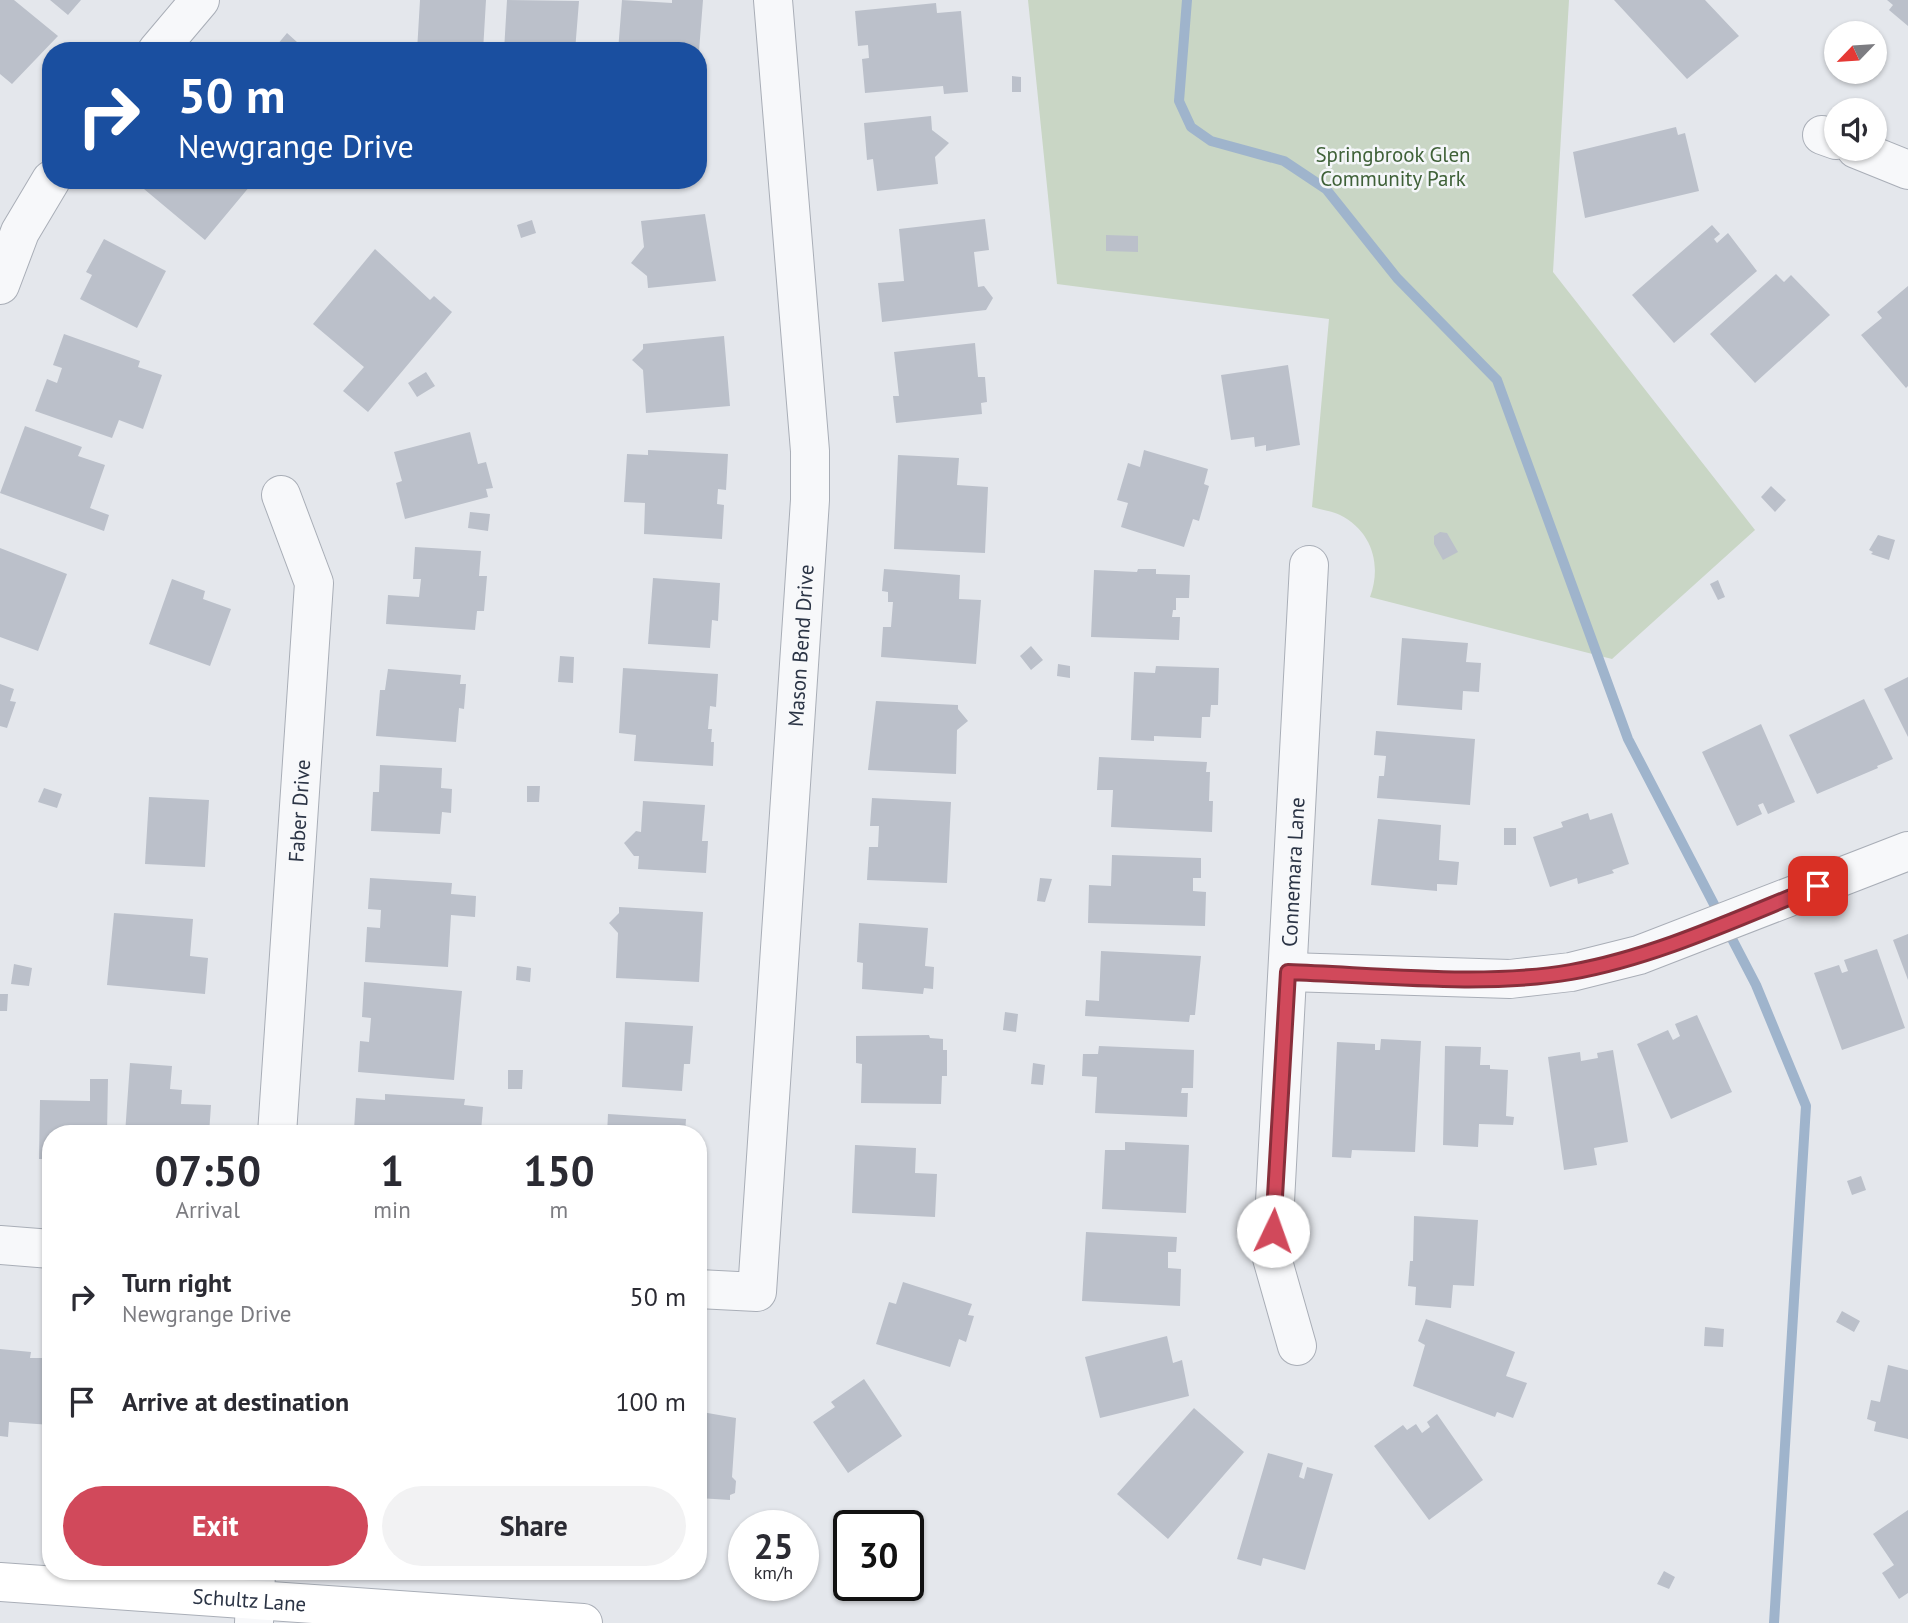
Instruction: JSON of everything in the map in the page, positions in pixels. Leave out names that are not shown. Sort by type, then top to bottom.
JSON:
[{"type":"street","points":[[164,42],[200,0]]},
{"type":"street","name":"Mason Bend Drive","points":[[707,1289],[757,1292],[810,500],[810,451],[773,0]]},
{"type":"street","points":[[1886,161],[1908,170]]},
{"type":"street","points":[[0,285],[20,232],[46,189]]},
{"type":"street","name":"Faber Drive","points":[[278,1125],[314,583],[281,495]]},
{"type":"street","name":"Connemara Lane","points":[[1297,1346],[1272,1258],[1310,565]]},
{"type":"street","points":[[1288,972],[1510,979],[1571,972],[1655,948],[1908,851]]},
{"type":"street","points":[[0,1245],[42,1248]]},
{"type":"street","name":"Schultz Lane","points":[[0,1582],[583,1623]]},
{"type":"green space","name":"Springbrook Glen Community Park","points":[[1028,0],[1569,0],[1553,272],[1755,530],[1612,659],[1370,597],[1375,573],[1372,550],[1367,540],[1360,530],[1340,515],[1312,507],[1329,319],[1057,284]]},
{"type":"building","points":[[0,0],[14,0],[58,36],[52,42],[42,42],[42,53],[12,84],[0,74]]},
{"type":"building","points":[[50,0],[81,0],[68,15]]},
{"type":"building","points":[[420,0],[486,0],[484,42],[418,42]]},
{"type":"building","points":[[507,0],[579,1],[576,42],[505,42]]},
{"type":"building","points":[[622,0],[672,3],[672,0],[703,0],[700,42],[619,42]]},
{"type":"building","points":[[1614,0],[1705,0],[1739,36],[1687,79]]},
{"type":"building","points":[[1887,0],[1908,0],[1908,26],[1889,10],[1893,5]]},
{"type":"building","points":[[936,3],[937,13],[961,11],[968,92],[944,94],[943,86],[865,93],[862,59],[869,58],[868,45],[858,46],[855,11]]},
{"type":"building","points":[[287,33],[297,42],[280,42]]},
{"type":"building","points":[[1012,76],[1021,77],[1021,92],[1012,92]]},
{"type":"building","points":[[931,116],[932,130],[949,143],[935,157],[938,184],[877,191],[873,159],[867,160],[864,123]]},
{"type":"building","points":[[1676,127],[1678,135],[1685,133],[1699,191],[1585,218],[1573,152]]},
{"type":"building","points":[[144,189],[248,189],[205,240]]},
{"type":"building","points":[[705,214],[716,281],[648,288],[647,276],[631,263],[644,247],[641,221]]},
{"type":"building","points":[[985,219],[989,250],[974,252],[978,287],[984,286],[993,298],[986,310],[882,322],[878,283],[904,281],[899,229]]},
{"type":"building","points":[[532,220],[536,233],[521,238],[517,225]]},
{"type":"building","points":[[1712,225],[1720,234],[1714,239],[1717,243],[1728,233],[1757,271],[1674,343],[1632,295]]},
{"type":"building","points":[[1106,235],[1138,236],[1138,252],[1106,251]]},
{"type":"building","points":[[104,239],[166,271],[137,328],[80,299],[92,275],[86,272]]},
{"type":"building","points":[[375,249],[430,300],[434,296],[452,312],[368,412],[343,391],[364,367],[313,324]]},
{"type":"building","points":[[1776,274],[1784,282],[1791,275],[1830,315],[1755,383],[1710,334]]},
{"type":"building","points":[[1908,286],[1906,388],[1861,335],[1882,318],[1877,312]]},
{"type":"building","points":[[64,334],[140,361],[138,367],[162,375],[143,429],[119,420],[112,438],[35,411],[47,379],[57,383],[62,368],[53,365]]},
{"type":"building","points":[[724,336],[730,406],[646,413],[643,370],[632,360],[643,349],[643,344]]},
{"type":"building","points":[[975,343],[978,377],[985,377],[987,402],[981,403],[982,414],[896,423],[893,396],[899,396],[894,352]]},
{"type":"building","points":[[1288,365],[1300,445],[1266,451],[1266,445],[1255,447],[1254,437],[1231,440],[1221,375]]},
{"type":"building","points":[[426,372],[435,386],[417,397],[408,383]]},
{"type":"building","points":[[25,426],[82,447],[78,456],[105,465],[90,508],[109,515],[104,531],[0,493]]},
{"type":"building","points":[[470,432],[478,464],[486,462],[493,488],[486,489],[488,497],[405,519],[396,483],[402,481],[394,452]]},
{"type":"building","points":[[648,450],[728,454],[726,490],[718,489],[717,504],[724,505],[722,539],[644,534],[645,503],[624,502],[627,454],[648,455]]},
{"type":"building","points":[[1144,450],[1208,469],[1204,484],[1209,486],[1199,521],[1193,519],[1184,547],[1121,527],[1128,503],[1117,500],[1128,463],[1140,467]]},
{"type":"building","points":[[898,455],[959,458],[957,485],[988,487],[985,553],[894,549]]},
{"type":"building","points":[[1771,486],[1786,500],[1775,512],[1761,497]]},
{"type":"building","points":[[470,512],[490,514],[488,531],[468,528]]},
{"type":"building","points":[[1440,532],[1447,533],[1458,552],[1443,560],[1434,544],[1434,536]]},
{"type":"building","points":[[1878,535],[1895,540],[1889,560],[1871,554],[1873,552],[1869,550]]},
{"type":"building","points":[[415,547],[481,551],[479,576],[487,576],[484,611],[477,611],[475,630],[386,624],[388,595],[419,597],[421,579],[413,579]]},
{"type":"building","points":[[0,548],[67,574],[38,651],[0,637]]},
{"type":"building","points":[[884,569],[960,575],[959,599],[981,600],[976,664],[881,657],[883,627],[891,627],[893,602],[888,602],[888,592],[882,591]]},
{"type":"building","points":[[1138,569],[1156,569],[1156,574],[1190,575],[1189,598],[1176,598],[1176,610],[1173,610],[1172,617],[1180,617],[1179,640],[1091,637],[1094,570],[1137,572]]},
{"type":"building","points":[[653,578],[720,583],[718,621],[712,620],[710,648],[648,644]]},
{"type":"building","points":[[172,579],[205,591],[203,599],[231,609],[210,666],[149,644]]},
{"type":"building","points":[[1718,580],[1725,597],[1718,600],[1710,584]]},
{"type":"building","points":[[1402,638],[1468,643],[1466,662],[1481,663],[1479,692],[1463,691],[1462,710],[1397,705]]},
{"type":"building","points":[[1031,646],[1043,660],[1031,670],[1020,656]]},
{"type":"building","points":[[560,656],[574,657],[573,683],[558,682]]},
{"type":"building","points":[[1058,664],[1070,666],[1070,678],[1057,676]]},
{"type":"building","points":[[1156,666],[1219,668],[1218,705],[1211,705],[1210,717],[1202,717],[1201,738],[1154,736],[1154,741],[1131,740],[1134,672],[1155,673]]},
{"type":"building","points":[[623,668],[718,674],[716,707],[710,706],[708,729],[712,729],[711,742],[714,742],[713,766],[634,761],[636,735],[619,733]]},
{"type":"building","points":[[388,669],[461,675],[460,684],[466,684],[464,709],[459,708],[456,742],[376,736],[380,690],[385,690]]},
{"type":"building","points":[[1908,677],[1908,737],[1884,689]]},
{"type":"building","points":[[0,684],[14,689],[10,701],[16,702],[7,728],[0,726]]},
{"type":"building","points":[[1864,699],[1893,759],[1817,794],[1789,735]]},
{"type":"building","points":[[876,701],[958,705],[958,709],[968,721],[957,730],[956,774],[868,770]]},
{"type":"building","points":[[1761,724],[1795,802],[1768,814],[1763,803],[1758,805],[1762,814],[1737,826],[1702,752]]},
{"type":"building","points":[[1376,731],[1475,739],[1470,805],[1377,798],[1379,776],[1384,776],[1386,756],[1374,755]]},
{"type":"building","points":[[1099,757],[1207,762],[1206,772],[1210,772],[1209,801],[1213,801],[1212,832],[1111,827],[1113,790],[1097,790]]},
{"type":"building","points":[[380,765],[442,768],[441,788],[452,789],[451,813],[442,812],[440,834],[371,831],[373,792],[379,792]]},
{"type":"building","points":[[527,786],[540,786],[539,802],[527,802]]},
{"type":"building","points":[[44,788],[62,794],[57,808],[38,802]]},
{"type":"building","points":[[149,797],[209,800],[205,867],[145,864]]},
{"type":"building","points":[[872,798],[951,802],[947,883],[867,880],[869,847],[878,847],[879,826],[870,826]]},
{"type":"building","points":[[643,801],[705,805],[702,841],[708,841],[706,873],[638,869],[639,856],[634,856],[624,843],[636,831],[641,832]]},
{"type":"building","points":[[1588,813],[1590,820],[1612,813],[1629,864],[1612,870],[1614,873],[1578,884],[1577,878],[1550,887],[1533,837],[1563,827],[1561,822]]},
{"type":"building","points":[[1378,819],[1441,825],[1439,860],[1459,862],[1457,885],[1437,884],[1437,891],[1371,885]]},
{"type":"building","points":[[1504,828],[1516,828],[1516,845],[1504,845]]},
{"type":"building","points":[[1112,855],[1201,858],[1201,878],[1193,878],[1193,891],[1206,892],[1205,926],[1088,923],[1089,885],[1111,886]]},
{"type":"building","points":[[370,878],[452,883],[451,894],[476,896],[475,917],[451,915],[448,967],[365,962],[367,927],[380,928],[381,910],[368,909]]},
{"type":"building","points":[[1040,878],[1052,879],[1045,902],[1037,901]]},
{"type":"building","points":[[619,907],[703,912],[699,982],[616,978],[618,933],[609,923],[619,913]]},
{"type":"building","points":[[114,913],[193,919],[190,956],[208,958],[205,994],[107,985]]},
{"type":"building","points":[[859,923],[928,928],[925,966],[934,967],[933,989],[924,988],[923,994],[862,989],[863,963],[857,962]]},
{"type":"building","points":[[1908,934],[1908,980],[1893,940]]},
{"type":"building","points":[[1877,949],[1905,1028],[1842,1050],[1814,973],[1839,965],[1842,973],[1848,971],[1844,960]]},
{"type":"building","points":[[1101,951],[1201,956],[1195,1015],[1190,1015],[1189,1022],[1085,1016],[1086,1000],[1099,1001]]},
{"type":"building","points":[[14,964],[32,968],[29,986],[11,984]]},
{"type":"building","points":[[517,966],[531,968],[530,982],[516,980]]},
{"type":"building","points":[[364,982],[462,991],[454,1080],[358,1072],[360,1041],[369,1042],[371,1018],[362,1017]]},
{"type":"building","points":[[0,994],[8,994],[7,1011],[0,1011]]},
{"type":"building","points":[[1005,1012],[1018,1014],[1016,1032],[1003,1030]]},
{"type":"building","points":[[1697,1015],[1732,1092],[1671,1119],[1637,1044],[1668,1030],[1673,1040],[1680,1036],[1675,1024]]},
{"type":"building","points":[[625,1022],[693,1026],[690,1064],[684,1064],[682,1091],[622,1087]]},
{"type":"building","points":[[929,1035],[930,1038],[943,1039],[943,1050],[947,1050],[947,1076],[942,1076],[941,1104],[861,1103],[862,1064],[856,1063],[856,1036]]},
{"type":"building","points":[[1381,1039],[1421,1041],[1415,1152],[1352,1150],[1351,1158],[1332,1157],[1337,1042],[1375,1044],[1375,1050],[1380,1050]]},
{"type":"building","points":[[1099,1046],[1194,1050],[1193,1088],[1182,1088],[1181,1093],[1188,1093],[1187,1117],[1095,1113],[1097,1077],[1082,1076],[1083,1054],[1098,1054]]},
{"type":"building","points":[[1445,1046],[1481,1047],[1480,1065],[1490,1065],[1490,1069],[1508,1070],[1506,1116],[1514,1117],[1513,1125],[1479,1124],[1478,1147],[1443,1145]]},
{"type":"building","points":[[1613,1050],[1628,1142],[1594,1148],[1597,1165],[1564,1170],[1548,1057],[1580,1052],[1581,1061],[1598,1058],[1597,1053]]},
{"type":"building","points":[[130,1063],[172,1066],[170,1089],[182,1090],[181,1104],[211,1105],[210,1125],[126,1125]]},
{"type":"building","points":[[1033,1063],[1045,1065],[1043,1085],[1031,1084]]},
{"type":"building","points":[[508,1070],[523,1070],[522,1089],[508,1089]]},
{"type":"building","points":[[90,1079],[108,1079],[107,1125],[42,1125],[42,1159],[39,1159],[40,1100],[90,1101]]},
{"type":"building","points":[[385,1094],[465,1099],[464,1105],[483,1107],[482,1125],[354,1125],[356,1098],[385,1100]]},
{"type":"building","points":[[608,1114],[686,1119],[686,1125],[607,1125]]},
{"type":"building","points":[[1125,1142],[1189,1145],[1186,1213],[1102,1209],[1105,1150],[1125,1150]]},
{"type":"building","points":[[855,1145],[916,1148],[915,1173],[937,1174],[935,1217],[852,1213]]},
{"type":"building","points":[[1861,1176],[1866,1190],[1852,1195],[1847,1181]]},
{"type":"building","points":[[1414,1216],[1478,1220],[1474,1286],[1453,1285],[1451,1308],[1415,1305],[1416,1287],[1408,1286],[1410,1261],[1413,1261]]},
{"type":"building","points":[[1086,1232],[1177,1237],[1176,1252],[1168,1252],[1168,1268],[1181,1269],[1180,1306],[1082,1301]]},
{"type":"building","points":[[903,1282],[972,1304],[968,1315],[974,1316],[966,1342],[959,1339],[950,1367],[876,1344],[889,1302],[896,1304]]},
{"type":"building","points":[[1842,1311],[1860,1321],[1854,1332],[1836,1322]]},
{"type":"building","points":[[1426,1319],[1515,1352],[1506,1376],[1527,1383],[1513,1418],[1497,1412],[1495,1417],[1413,1386],[1425,1345],[1418,1341]]},
{"type":"building","points":[[1705,1327],[1724,1329],[1723,1347],[1704,1346]]},
{"type":"building","points":[[1167,1336],[1173,1363],[1182,1360],[1189,1396],[1100,1418],[1085,1357]]},
{"type":"building","points":[[0,1349],[31,1352],[30,1358],[42,1358],[42,1424],[9,1422],[8,1437],[0,1436]]},
{"type":"building","points":[[1888,1365],[1908,1370],[1908,1439],[1874,1431],[1876,1422],[1867,1419],[1871,1400],[1880,1402]]},
{"type":"building","points":[[864,1379],[902,1436],[848,1473],[813,1422],[835,1407],[831,1402]]},
{"type":"building","points":[[1194,1408],[1244,1452],[1168,1539],[1117,1494]]},
{"type":"building","points":[[707,1413],[736,1418],[732,1477],[736,1481],[735,1493],[730,1495],[730,1500],[707,1499]]},
{"type":"building","points":[[1437,1414],[1483,1480],[1429,1520],[1374,1446],[1403,1425],[1407,1430],[1416,1424],[1422,1433],[1430,1427],[1427,1422]]},
{"type":"building","points":[[1268,1453],[1303,1463],[1299,1477],[1304,1479],[1307,1467],[1333,1474],[1305,1570],[1263,1558],[1261,1566],[1237,1559]]},
{"type":"building","points":[[1908,1510],[1908,1593],[1899,1599],[1882,1573],[1894,1565],[1873,1534]]},
{"type":"building","points":[[1664,1571],[1675,1577],[1669,1589],[1657,1584]]},
{"type":"waterway","points":[[1187,0],[1179,101],[1191,127],[1211,141],[1284,161],[1326,189],[1397,278],[1497,380],[1628,739],[1756,985],[1806,1106],[1774,1623]]},
{"type":"route","points":[[1273,1231],[1288,972],[1510,979],[1571,972],[1639,955],[1818,886]]}]
